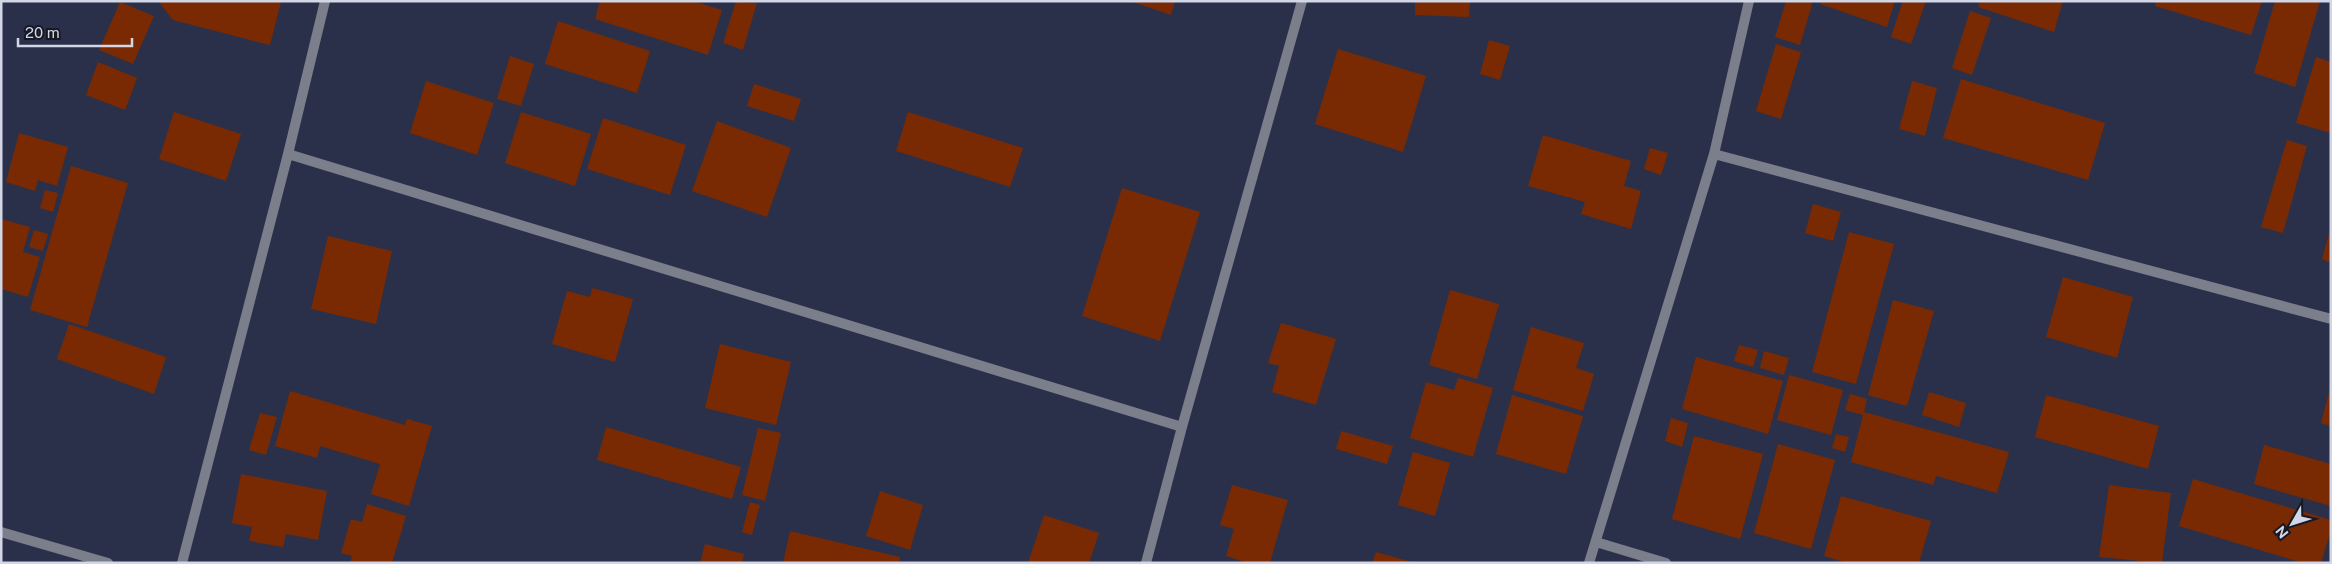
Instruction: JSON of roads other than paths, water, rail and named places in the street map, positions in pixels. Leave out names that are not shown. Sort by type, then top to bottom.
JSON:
[{"type":"street","points":[[182,563],[288,154],[325,1]]},
{"type":"street","points":[[1146,563],[1302,1]]},
{"type":"street","points":[[1590,563],[1714,154],[1749,1]]},
{"type":"street","points":[[288,154],[1182,428]]},
{"type":"street","points":[[1714,154],[2331,319]]},
{"type":"street","points":[[1,532],[108,563]]},
{"type":"street","points":[[1596,542],[1666,563]]}]
